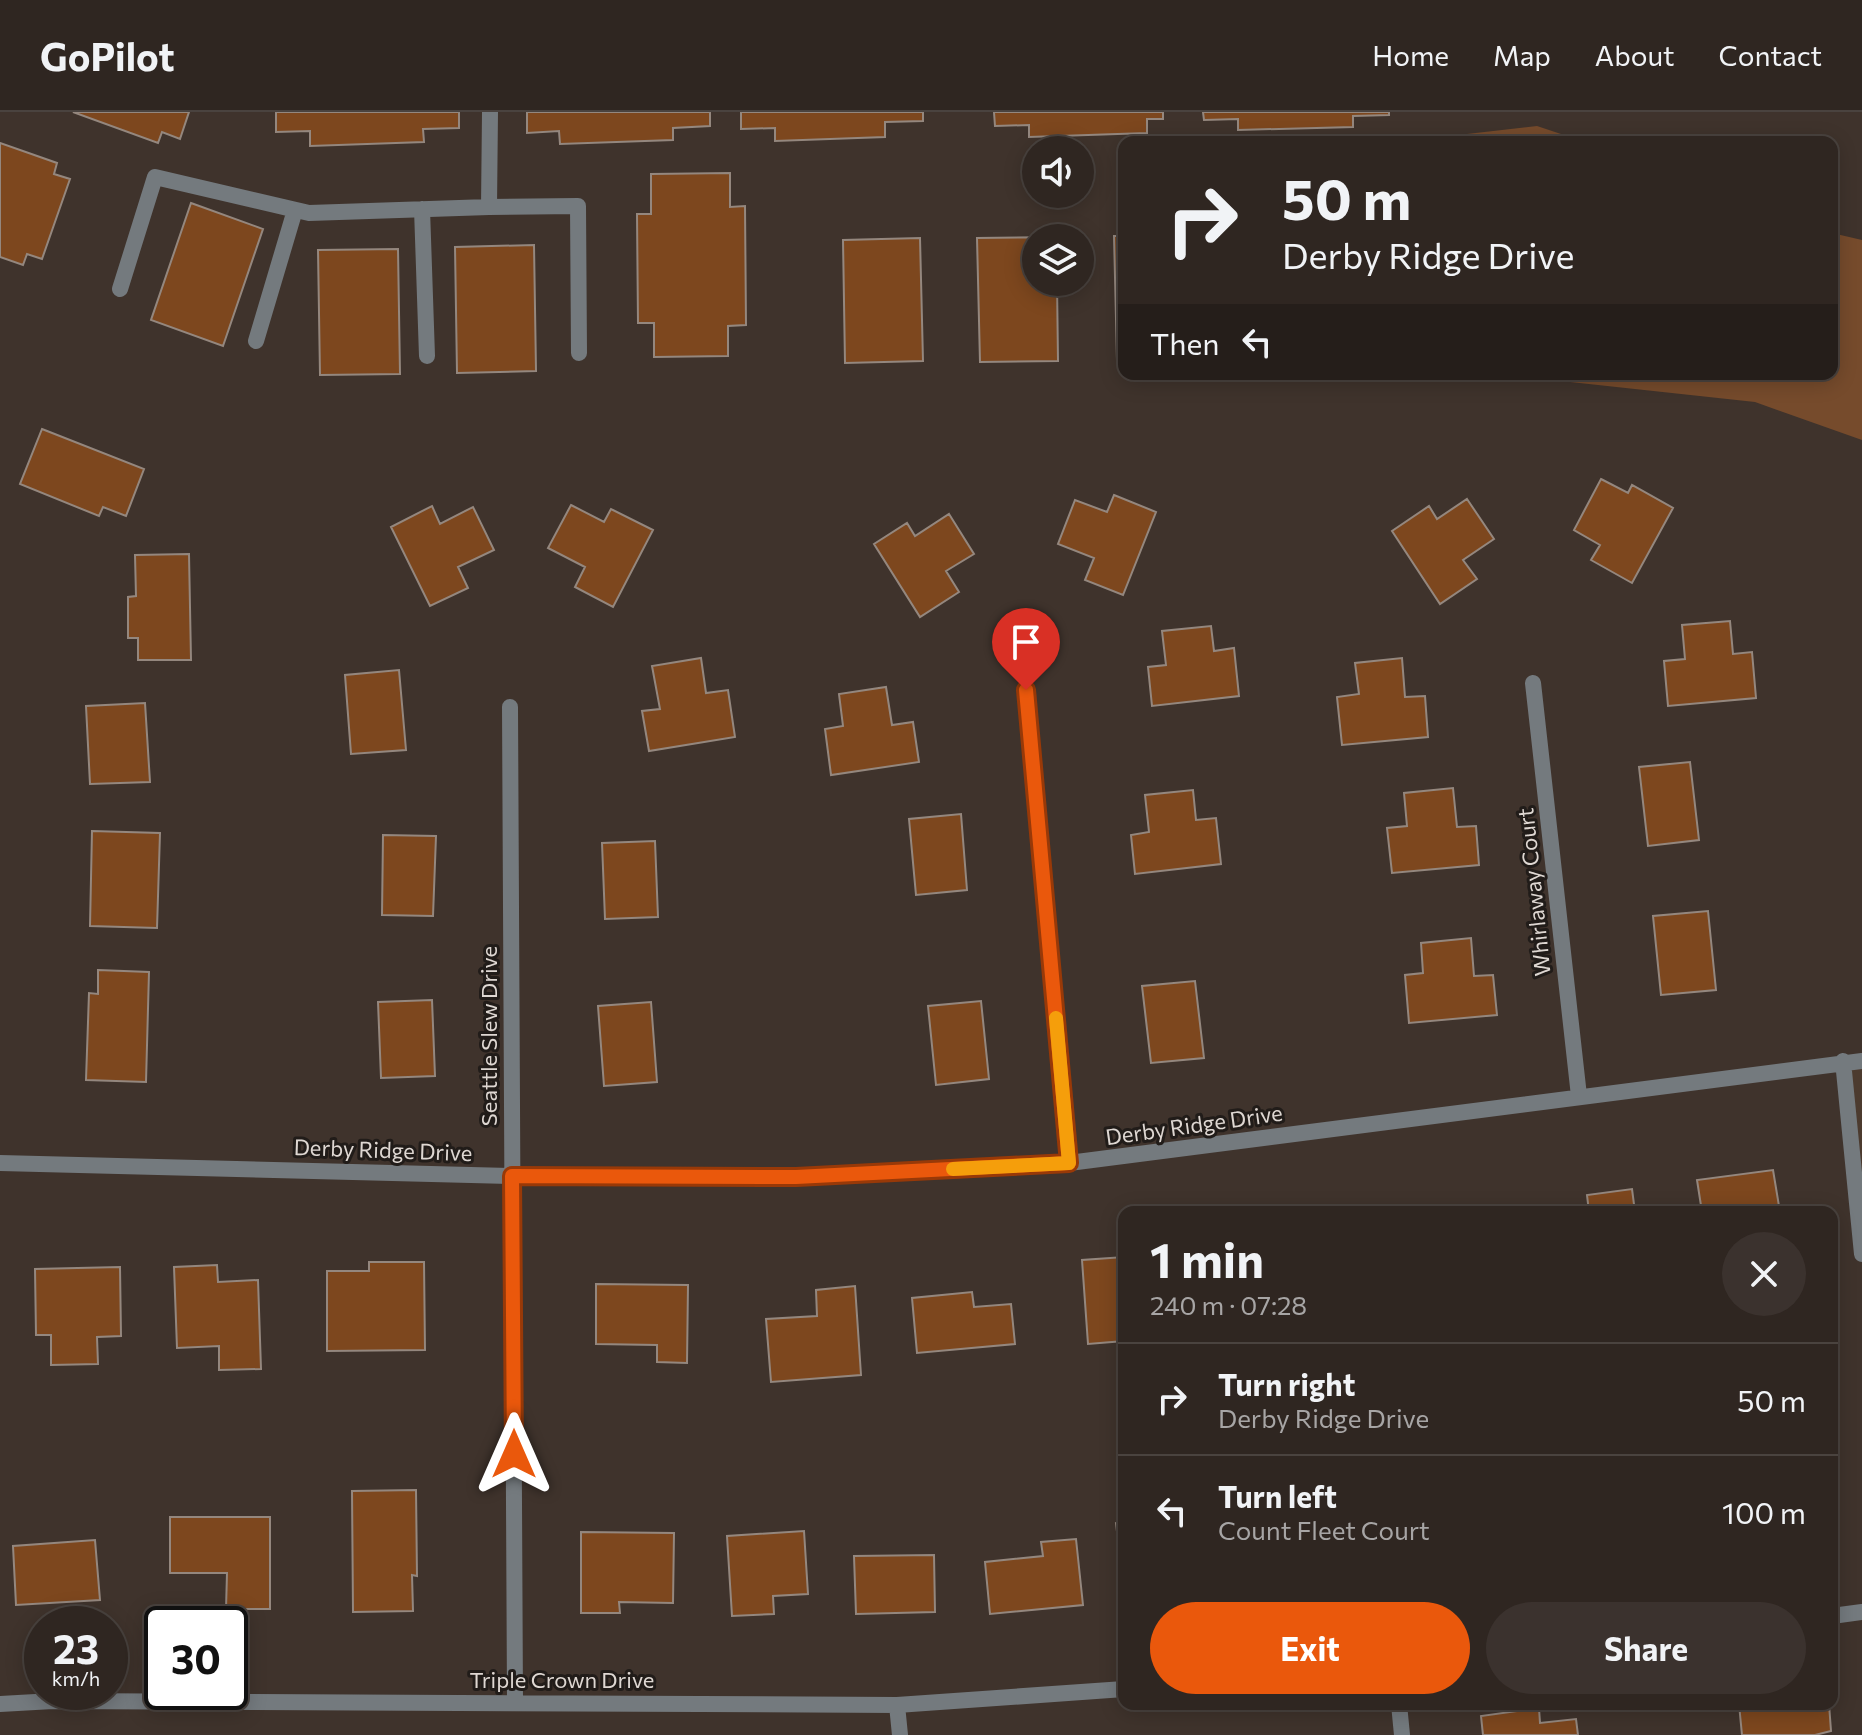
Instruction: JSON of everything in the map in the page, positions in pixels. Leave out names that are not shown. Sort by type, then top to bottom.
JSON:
[{"type":"street","points":[[489,207],[490,112]]},
{"type":"street","points":[[120,289],[155,177],[309,213],[578,206],[579,353]]},
{"type":"street","points":[[422,209],[427,356]]},
{"type":"street","points":[[256,341],[295,210]]},
{"type":"street","name":"Whirlaway Court","points":[[1533,683],[1579,1096]]},
{"type":"street","points":[[1026,690],[1069,1163]]},
{"type":"street","name":"Seattle Slew Drive","points":[[510,707],[515,1701]]},
{"type":"street","points":[[1843,1061],[1862,1254]]},
{"type":"street","name":"Derby Ridge Drive","points":[[0,1163],[512,1176],[796,1177],[1069,1163],[1843,1061],[1862,1061]]},
{"type":"street","points":[[1838,1615],[1862,1612]]},
{"type":"street","name":"Triple Crown Drive","points":[[0,1704],[53,1701],[515,1701],[897,1705],[1118,1689]]},
{"type":"street","points":[[897,1705],[900,1735]]},
{"type":"street","points":[[1400,1710],[1402,1735]]},
{"type":"shaded area","points":[[1537,126],[1567,136],[1450,136]]},
{"type":"shaded area","points":[[1838,234],[1862,240],[1862,440],[1755,402],[1551,380],[1838,380]]},
{"type":"shaded area","points":[[1843,1061],[1862,1061],[1862,1254]]},
{"type":"building","points":[[73,112],[189,112],[180,139],[162,132],[158,143]]},
{"type":"building","points":[[276,112],[459,112],[459,128],[423,129],[424,142],[310,146],[310,131],[276,132]]},
{"type":"building","points":[[527,112],[710,112],[710,126],[673,128],[673,140],[560,144],[559,131],[527,133]]},
{"type":"building","points":[[741,112],[923,112],[923,121],[885,122],[885,137],[775,141],[775,128],[741,129]]},
{"type":"building","points":[[994,112],[1163,112],[1163,119],[1147,119],[1147,133],[1029,136],[1029,125],[995,126]]},
{"type":"building","points":[[1203,112],[1389,112],[1389,115],[1353,116],[1353,127],[1238,130],[1238,119],[1204,120]]},
{"type":"building","points":[[0,143],[57,163],[54,174],[70,179],[42,259],[27,254],[23,265],[0,257]]},
{"type":"building","points":[[730,173],[730,207],[745,206],[746,325],[728,326],[728,356],[654,357],[654,323],[638,323],[637,214],[651,214],[651,174]]},
{"type":"building","points":[[191,203],[263,229],[223,346],[151,320]]},
{"type":"building","points":[[1114,236],[1118,236],[1117,360]]},
{"type":"building","points":[[1022,237],[1022,296],[1057,296],[1058,361],[980,362],[977,238]]},
{"type":"building","points":[[920,238],[923,361],[845,363],[843,240]]},
{"type":"building","points":[[534,245],[536,371],[457,373],[455,247]]},
{"type":"building","points":[[398,249],[400,374],[320,375],[318,250]]},
{"type":"building","points":[[42,429],[144,469],[126,516],[103,507],[99,516],[20,484]]},
{"type":"building","points":[[1601,479],[1628,493],[1632,485],[1673,508],[1632,583],[1591,560],[1600,545],[1574,530]]},
{"type":"building","points":[[1114,495],[1156,512],[1123,595],[1085,580],[1094,558],[1058,544],[1075,500],[1107,512]]},
{"type":"building","points":[[1467,499],[1494,539],[1463,560],[1477,579],[1440,604],[1392,531],[1429,506],[1437,519]]},
{"type":"building","points":[[571,505],[604,522],[611,509],[653,530],[613,607],[575,587],[585,567],[548,548]]},
{"type":"building","points":[[432,506],[440,524],[473,507],[494,550],[458,567],[468,588],[430,606],[391,527]]},
{"type":"building","points":[[949,514],[974,554],[946,571],[959,592],[920,617],[874,544],[907,523],[915,536]]},
{"type":"building","points":[[189,554],[191,660],[138,660],[138,638],[128,638],[128,597],[136,596],[135,555]]},
{"type":"building","points":[[1730,621],[1733,654],[1752,652],[1756,698],[1668,706],[1664,661],[1685,659],[1682,625]]},
{"type":"building","points":[[1211,626],[1214,651],[1234,648],[1239,696],[1152,706],[1148,667],[1166,665],[1162,631]]},
{"type":"building","points":[[701,658],[706,693],[728,690],[735,737],[649,751],[642,711],[660,709],[652,666]]},
{"type":"building","points":[[1402,658],[1405,697],[1425,696],[1428,737],[1342,745],[1337,697],[1359,694],[1355,663]]},
{"type":"building","points":[[399,670],[406,750],[351,754],[345,675]]},
{"type":"building","points":[[886,687],[892,725],[913,722],[919,762],[831,775],[825,729],[843,726],[839,694]]},
{"type":"building","points":[[145,703],[150,782],[90,784],[86,706]]},
{"type":"building","points":[[1690,762],[1699,840],[1648,846],[1639,767]]},
{"type":"building","points":[[1453,788],[1457,827],[1476,826],[1479,865],[1392,873],[1387,828],[1407,826],[1404,793]]},
{"type":"building","points":[[1193,790],[1196,820],[1216,818],[1221,864],[1135,874],[1131,835],[1149,832],[1145,795]]},
{"type":"building","points":[[961,814],[967,890],[916,895],[909,819]]},
{"type":"building","points":[[92,831],[160,833],[157,928],[90,926]]},
{"type":"building","points":[[383,835],[436,836],[433,916],[382,915]]},
{"type":"building","points":[[655,841],[658,917],[605,919],[602,843]]},
{"type":"building","points":[[1708,911],[1716,990],[1661,995],[1653,916]]},
{"type":"building","points":[[1471,938],[1474,976],[1493,975],[1497,1015],[1409,1023],[1405,975],[1423,973],[1421,943]]},
{"type":"building","points":[[98,970],[149,972],[146,1082],[86,1080],[89,993],[98,994]]},
{"type":"building","points":[[1195,981],[1204,1058],[1151,1063],[1142,986]]},
{"type":"building","points":[[432,1000],[435,1076],[381,1078],[378,1002]]},
{"type":"building","points":[[981,1001],[989,1079],[936,1085],[928,1006]]},
{"type":"building","points":[[651,1002],[657,1082],[604,1086],[598,1006]]},
{"type":"building","points":[[1773,1170],[1779,1206],[1701,1206],[1697,1180]]},
{"type":"building","points":[[1632,1189],[1634,1206],[1588,1206],[1587,1195]]},
{"type":"building","points":[[1118,1257],[1118,1342],[1088,1344],[1082,1260]]},
{"type":"building","points":[[369,1262],[424,1262],[425,1350],[327,1351],[327,1271],[369,1271]]},
{"type":"building","points":[[217,1265],[218,1282],[258,1280],[261,1369],[219,1370],[219,1346],[177,1348],[174,1267]]},
{"type":"building","points":[[120,1267],[121,1336],[97,1337],[98,1364],[51,1365],[51,1335],[36,1335],[35,1269]]},
{"type":"building","points":[[596,1284],[688,1285],[687,1363],[657,1362],[657,1345],[596,1344]]},
{"type":"building","points":[[855,1286],[861,1375],[771,1382],[766,1319],[817,1316],[816,1290]]},
{"type":"building","points":[[972,1292],[974,1307],[1011,1304],[1015,1344],[917,1353],[912,1298]]},
{"type":"building","points":[[416,1490],[417,1576],[412,1575],[413,1611],[353,1612],[352,1491]]},
{"type":"building","points":[[170,1517],[270,1517],[270,1609],[226,1606],[227,1573],[170,1573]]},
{"type":"building","points":[[804,1531],[808,1594],[773,1596],[774,1614],[732,1616],[727,1536]]},
{"type":"building","points":[[581,1532],[674,1533],[673,1603],[619,1602],[620,1613],[581,1613]]},
{"type":"building","points":[[1076,1539],[1083,1605],[990,1614],[985,1562],[1043,1556],[1041,1542]]},
{"type":"building","points":[[95,1540],[100,1600],[16,1605],[13,1546]]},
{"type":"building","points":[[934,1555],[935,1612],[856,1614],[854,1556]]},
{"type":"building","points":[[1539,1710],[1540,1723],[1576,1719],[1578,1735],[1483,1735],[1481,1716]]},
{"type":"building","points":[[1740,1710],[1829,1710],[1831,1731],[1815,1735],[1742,1735]]},
{"type":"slow traffic","points":[[953,1169],[1069,1163],[1056,1018]]},
{"type":"route","points":[[514,1454],[512,1176],[796,1177],[1069,1163],[1026,690]]}]
